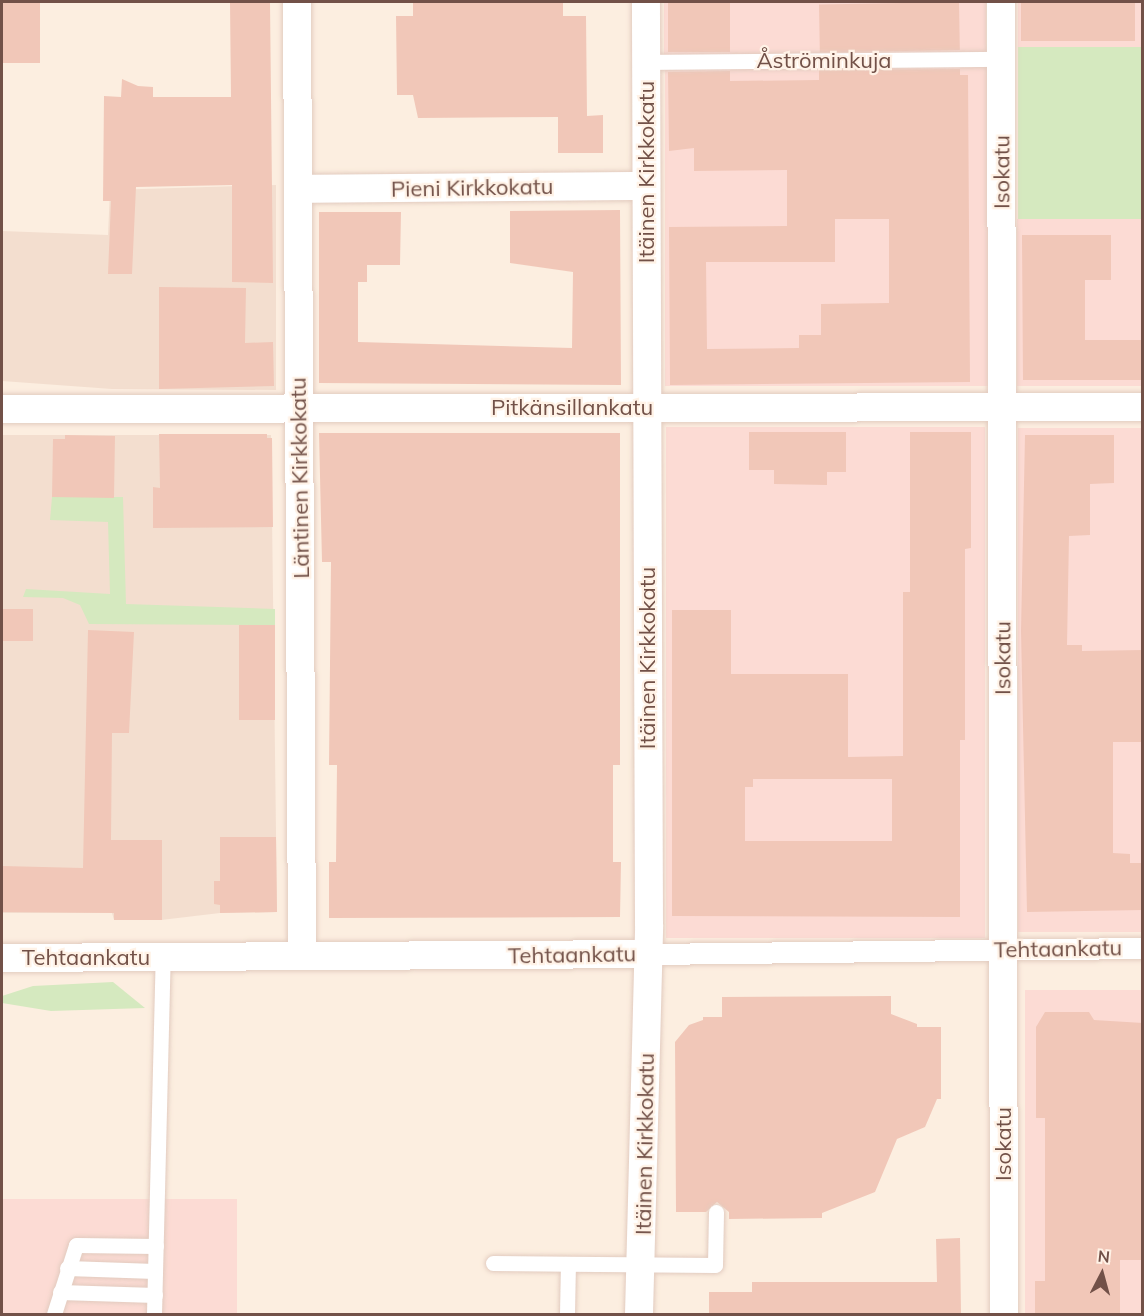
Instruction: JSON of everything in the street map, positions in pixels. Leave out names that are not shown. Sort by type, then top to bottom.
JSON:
[{"type":"street","name":"Läntinen Kirkkokatu","points":[[297,2],[302,956]]},
{"type":"street","name":"Itäinen Kirkkokatu","points":[[639,1314],[649,954],[646,2]]},
{"type":"street","name":"Isokatu","points":[[1001,2],[1005,1314]]},
{"type":"street","name":"Pieni Kirkkokatu","points":[[298,189],[646,186]]},
{"type":"street","name":"Pitkänsillankatu","points":[[2,409],[1143,407]]},
{"type":"street","name":"Tehtaankatu","points":[[2,958],[1143,948]]},
{"type":"lane","name":"Åströminkuja","points":[[647,62],[1001,59]]},
{"type":"lane","points":[[154,1314],[163,958]]},
{"type":"lane","points":[[493,1263],[715,1265],[716,1212]]},
{"type":"lane","points":[[54,1314],[76,1245],[156,1246]]},
{"type":"lane","points":[[567,1314],[568,1264]]},
{"type":"lane","points":[[67,1268],[155,1271]]},
{"type":"lane","points":[[60,1292],[155,1295]]},
{"type":"shaded area","points":[[664,2],[986,2],[986,56],[664,56]]},
{"type":"shaded area","points":[[1018,2],[1142,2],[1142,48],[1018,48]]},
{"type":"shaded area","points":[[665,66],[988,66],[988,386],[665,386]]},
{"type":"shaded area","points":[[276,185],[276,390],[112,389],[2,381],[2,231],[108,235],[110,190]]},
{"type":"shaded area","points":[[1017,219],[1142,219],[1142,386],[1017,386]]},
{"type":"shaded area","points":[[666,427],[985,427],[985,938],[666,938]]},
{"type":"shaded area","points":[[1018,428],[1142,428],[1142,932],[1018,932]]},
{"type":"shaded area","points":[[2,435],[271,435],[277,912],[220,913],[161,920],[114,920],[112,913],[2,913]]},
{"type":"shaded area","points":[[1025,990],[1142,990],[1142,1314],[1025,1314]]},
{"type":"shaded area","points":[[2,1199],[237,1199],[237,1314],[2,1314]]},
{"type":"green space","points":[[1018,47],[1142,47],[1142,219],[1018,219]]},
{"type":"green space","points":[[52,497],[123,497],[126,604],[275,609],[275,625],[89,624],[80,605],[63,598],[23,597],[26,589],[110,594],[108,522],[50,520]]},
{"type":"green space","points":[[113,982],[145,1008],[51,1011],[2,1003],[2,996],[33,986]]},
{"type":"building","points":[[2,2],[40,2],[40,63],[2,63]]},
{"type":"building","points":[[230,2],[270,2],[273,283],[232,282],[232,185],[136,187],[132,274],[108,274],[111,201],[103,201],[104,96],[121,97],[122,79],[138,86],[153,87],[153,97],[231,97]]},
{"type":"building","points":[[413,2],[563,2],[563,16],[586,16],[587,116],[603,115],[603,153],[558,153],[558,117],[418,118],[413,95],[397,95],[396,16],[413,16]]},
{"type":"building","points":[[668,2],[730,2],[730,52],[668,52]]},
{"type":"building","points":[[959,2],[960,50],[820,52],[819,4]]},
{"type":"building","points":[[1021,2],[1135,2],[1135,41],[1021,41]]},
{"type":"building","points":[[960,69],[960,75],[968,75],[970,382],[670,385],[669,227],[787,226],[787,170],[694,171],[694,148],[669,151],[668,72],[730,71],[730,81],[819,80],[819,70]],"holes":[[[835,219],[889,219],[889,303],[821,304],[821,335],[799,335],[799,348],[707,349],[706,262],[835,262]]]},
{"type":"building","points":[[620,210],[621,385],[319,383],[319,212],[401,212],[400,265],[367,265],[367,282],[358,282],[358,342],[572,348],[573,272],[510,263],[510,211]]},
{"type":"building","points":[[1022,235],[1111,235],[1111,280],[1085,280],[1085,340],[1143,340],[1143,380],[1023,380]]},
{"type":"building","points":[[159,287],[246,288],[245,343],[273,342],[274,386],[159,389]]},
{"type":"building","points":[[749,432],[846,432],[846,472],[827,472],[827,485],[774,484],[774,470],[749,470]]},
{"type":"building","points":[[910,432],[971,432],[971,548],[965,549],[965,740],[960,740],[960,917],[672,916],[672,610],[731,610],[731,674],[848,674],[848,757],[903,756],[903,592],[910,592]],"holes":[[[753,779],[892,779],[892,841],[745,841],[745,787],[753,787]]]},
{"type":"building","points":[[319,433],[620,433],[620,765],[613,765],[613,862],[621,862],[620,917],[329,918],[329,862],[336,862],[337,765],[329,765],[331,562],[322,562]]},
{"type":"building","points":[[159,434],[267,434],[267,438],[272,438],[273,527],[153,528],[153,487],[160,488]]},
{"type":"building","points":[[65,435],[115,436],[114,498],[52,497],[53,439],[65,439]]},
{"type":"building","points":[[1025,435],[1114,435],[1114,483],[1090,484],[1090,535],[1069,536],[1067,645],[1082,645],[1082,651],[1143,650],[1143,742],[1113,742],[1113,853],[1130,854],[1130,863],[1143,863],[1143,910],[1027,912],[1021,631]]},
{"type":"building","points":[[2,609],[33,609],[33,641],[2,641]]},
{"type":"building","points":[[239,625],[275,625],[275,720],[239,720]]},
{"type":"building","points":[[88,630],[134,632],[129,733],[112,733],[111,840],[162,840],[162,920],[114,920],[114,913],[2,912],[2,866],[83,868]]},
{"type":"building","points":[[220,837],[276,837],[277,912],[220,913],[220,905],[214,904],[214,881],[220,881]]},
{"type":"building","points":[[891,996],[891,1014],[917,1024],[917,1027],[941,1027],[941,1099],[937,1099],[925,1127],[897,1139],[875,1192],[822,1213],[822,1218],[729,1219],[729,1212],[717,1202],[706,1212],[676,1212],[675,1042],[689,1025],[703,1020],[703,1017],[722,1017],[722,997]]},
{"type":"building","points":[[1045,1012],[1089,1012],[1094,1020],[1143,1023],[1143,1260],[1120,1260],[1120,1314],[1035,1314],[1035,1281],[1045,1281],[1045,1118],[1036,1118],[1036,1027]]},
{"type":"building","points":[[960,1238],[961,1314],[709,1314],[709,1292],[752,1292],[752,1282],[937,1282],[936,1239]]}]
